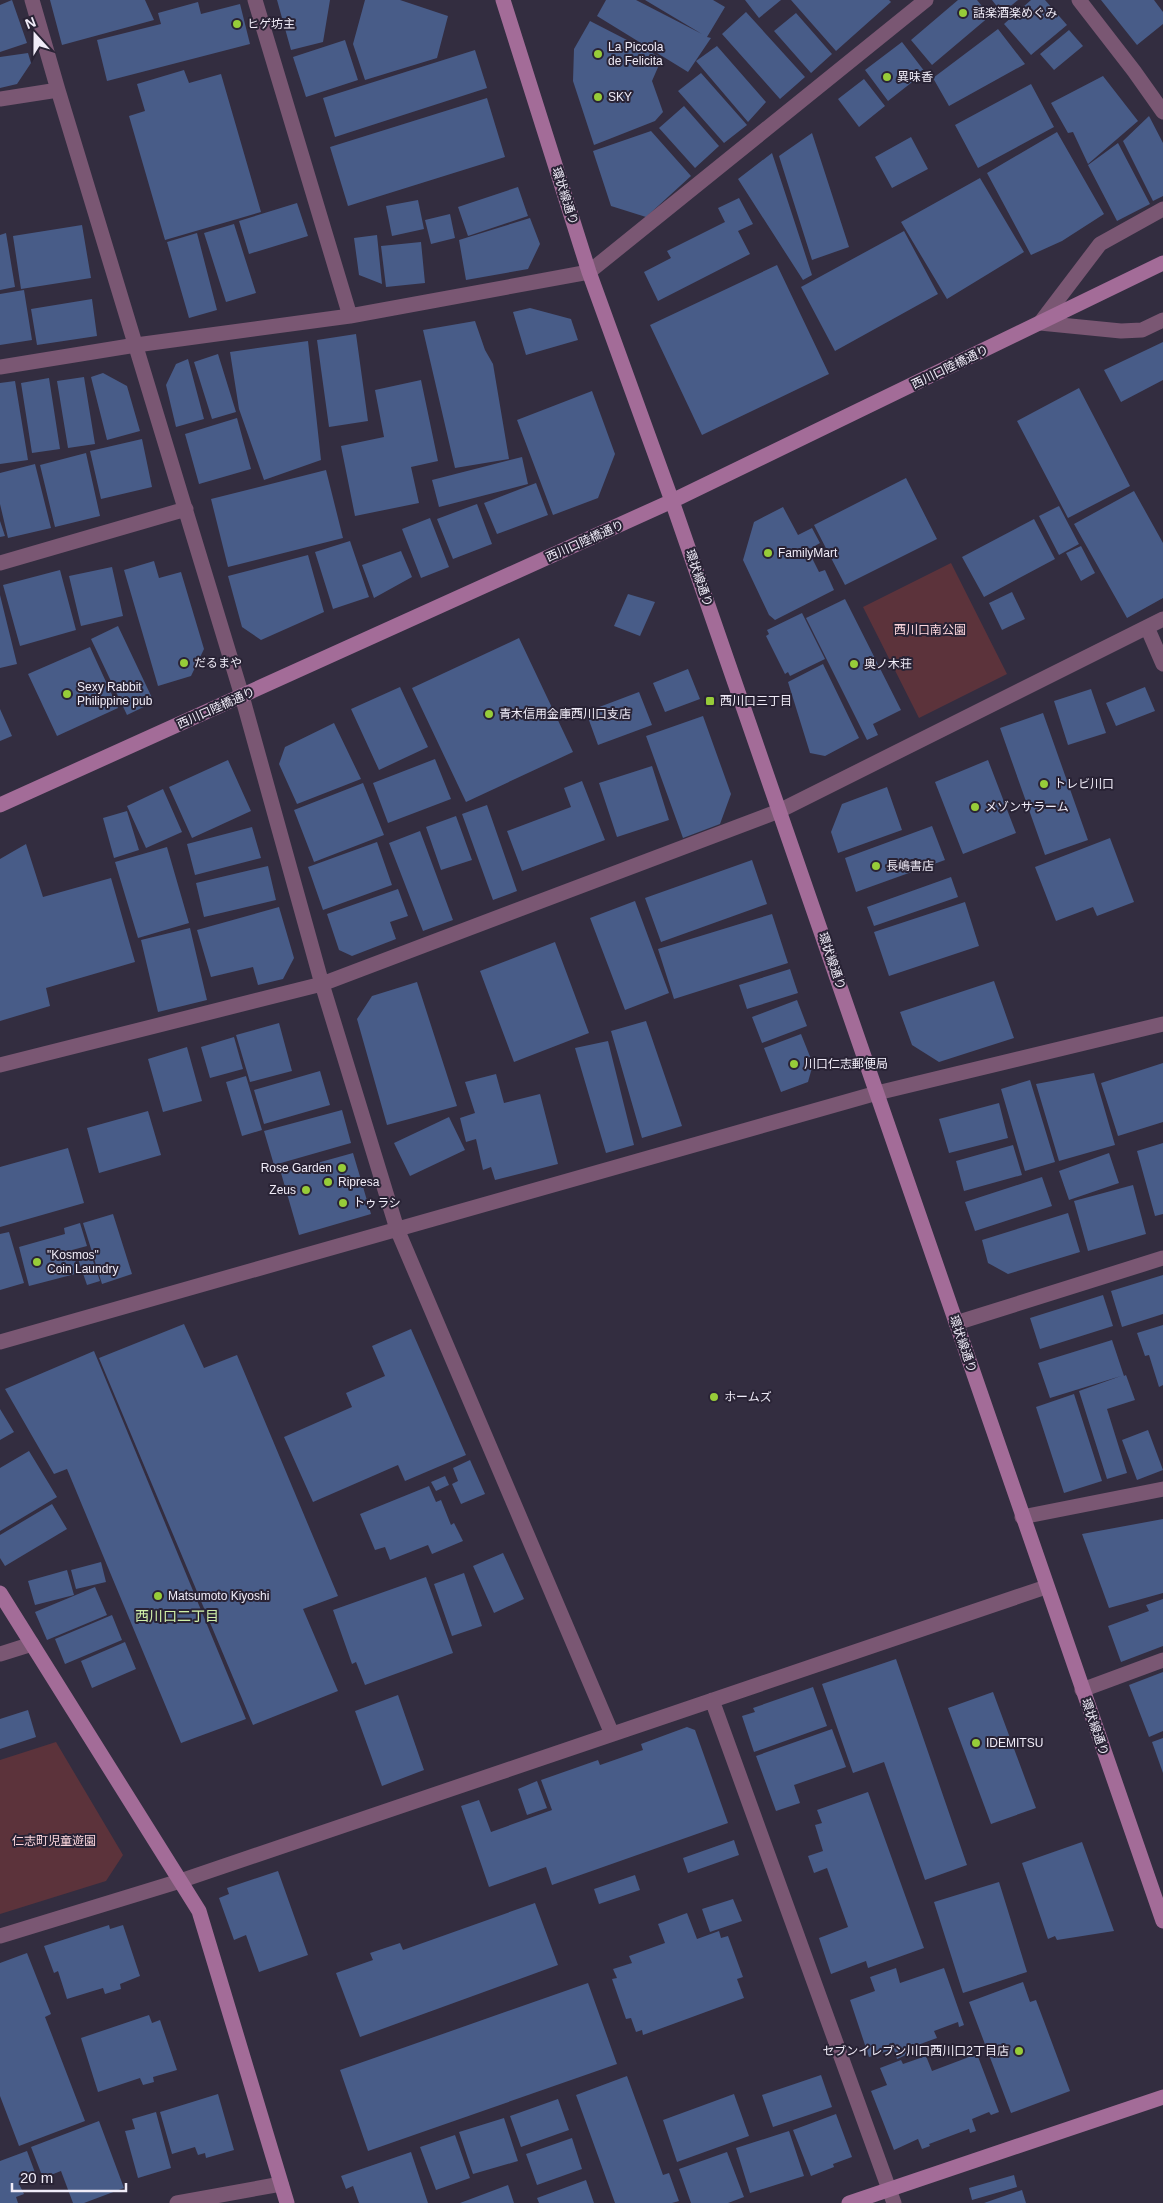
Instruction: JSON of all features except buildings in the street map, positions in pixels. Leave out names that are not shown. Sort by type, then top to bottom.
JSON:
[{"type":"street","points":[[32,0],[242,696],[322,984],[397,1229],[612,1734]]},
{"type":"street","points":[[255,0],[350,316]]},
{"type":"street","name":"環状線通り","points":[[503,0],[589,272],[672,501],[1046,1588],[1163,1921]]},
{"type":"street","points":[[0,367],[136,345],[350,316],[589,272],[926,0]]},
{"type":"street","points":[[1079,0],[1163,112]]},
{"type":"street","points":[[0,99],[58,90]]},
{"type":"street","points":[[1040,323],[1100,244],[1163,209]]},
{"type":"street","name":"西川口陸橋通り","points":[[0,805],[672,501],[1163,263]]},
{"type":"street","points":[[1040,323],[1121,331],[1142,330],[1163,320]]},
{"type":"street","points":[[0,563],[186,509]]},
{"type":"street","points":[[0,1064],[322,984],[779,811],[1163,619]]},
{"type":"street","points":[[1147,627],[1163,664]]},
{"type":"street","points":[[0,1342],[877,1093],[1163,1024]]},
{"type":"street","points":[[956,1323],[1163,1258]]},
{"type":"street","points":[[1022,1517],[1163,1489]]},
{"type":"street","points":[[0,1936],[180,1881],[1046,1588]]},
{"type":"street","points":[[0,1593],[199,1911],[287,2203]]},
{"type":"street","points":[[0,1654],[32,1644]]},
{"type":"street","points":[[1082,1690],[1163,1660]]},
{"type":"street","points":[[712,1700],[892,2196]]},
{"type":"street","points":[[849,2203],[892,2196],[1163,2097]]},
{"type":"street","points":[[177,2203],[281,2184]]},
{"type":"green space","name":"西川口南公園","points":[[951,563],[1007,674],[919,718],[863,607]]},
{"type":"green space","name":"仁志町児童遊園","points":[[56,1742],[123,1855],[106,1881],[0,1914],[0,1760]]},
{"type":"place","name":"話楽酒楽めぐみ","points":[[963,13]]},
{"type":"place","name":"ヒゲ坊主","points":[[237,24]]},
{"type":"place","name":"La Piccola de Felicita","points":[[598,54]]},
{"type":"place","name":"異味香","points":[[887,77]]},
{"type":"place","name":"SKY","points":[[598,97]]},
{"type":"place","name":"FamilyMart","points":[[768,553]]},
{"type":"place","name":"だるまや","points":[[184,663]]},
{"type":"place","name":"奥ノ木荘","points":[[854,664]]},
{"type":"place","name":"Sexy Rabbit Philippine pub","points":[[67,694]]},
{"type":"place","name":"西川口三丁目","points":[[710,701]]},
{"type":"place","name":"青木信用金庫西川口支店","points":[[489,714]]},
{"type":"place","name":"トレビ川口","points":[[1044,784]]},
{"type":"place","name":"メゾンサラーム","points":[[975,807]]},
{"type":"place","name":"長嶋書店","points":[[876,866]]},
{"type":"place","name":"川口仁志郵便局","points":[[794,1064]]},
{"type":"place","name":"Rose Garden","points":[[342,1168]]},
{"type":"place","name":"Ripresa","points":[[328,1182]]},
{"type":"place","name":"Zeus","points":[[306,1190]]},
{"type":"place","name":"トゥラシ","points":[[343,1203]]},
{"type":"place","name":"\"Kosmos\" Coin Laundry","points":[[37,1262]]},
{"type":"place","name":"ホームズ","points":[[714,1397]]},
{"type":"place","name":"Matsumoto Kiyoshi","points":[[158,1596]]},
{"type":"place","name":"IDEMITSU","points":[[976,1743]]},
{"type":"place","name":"セブンイレブン川口西川口2丁目店","points":[[1019,2051]]},
{"type":"district","name":"西川口二丁目","points":[[177,1616]]}]
